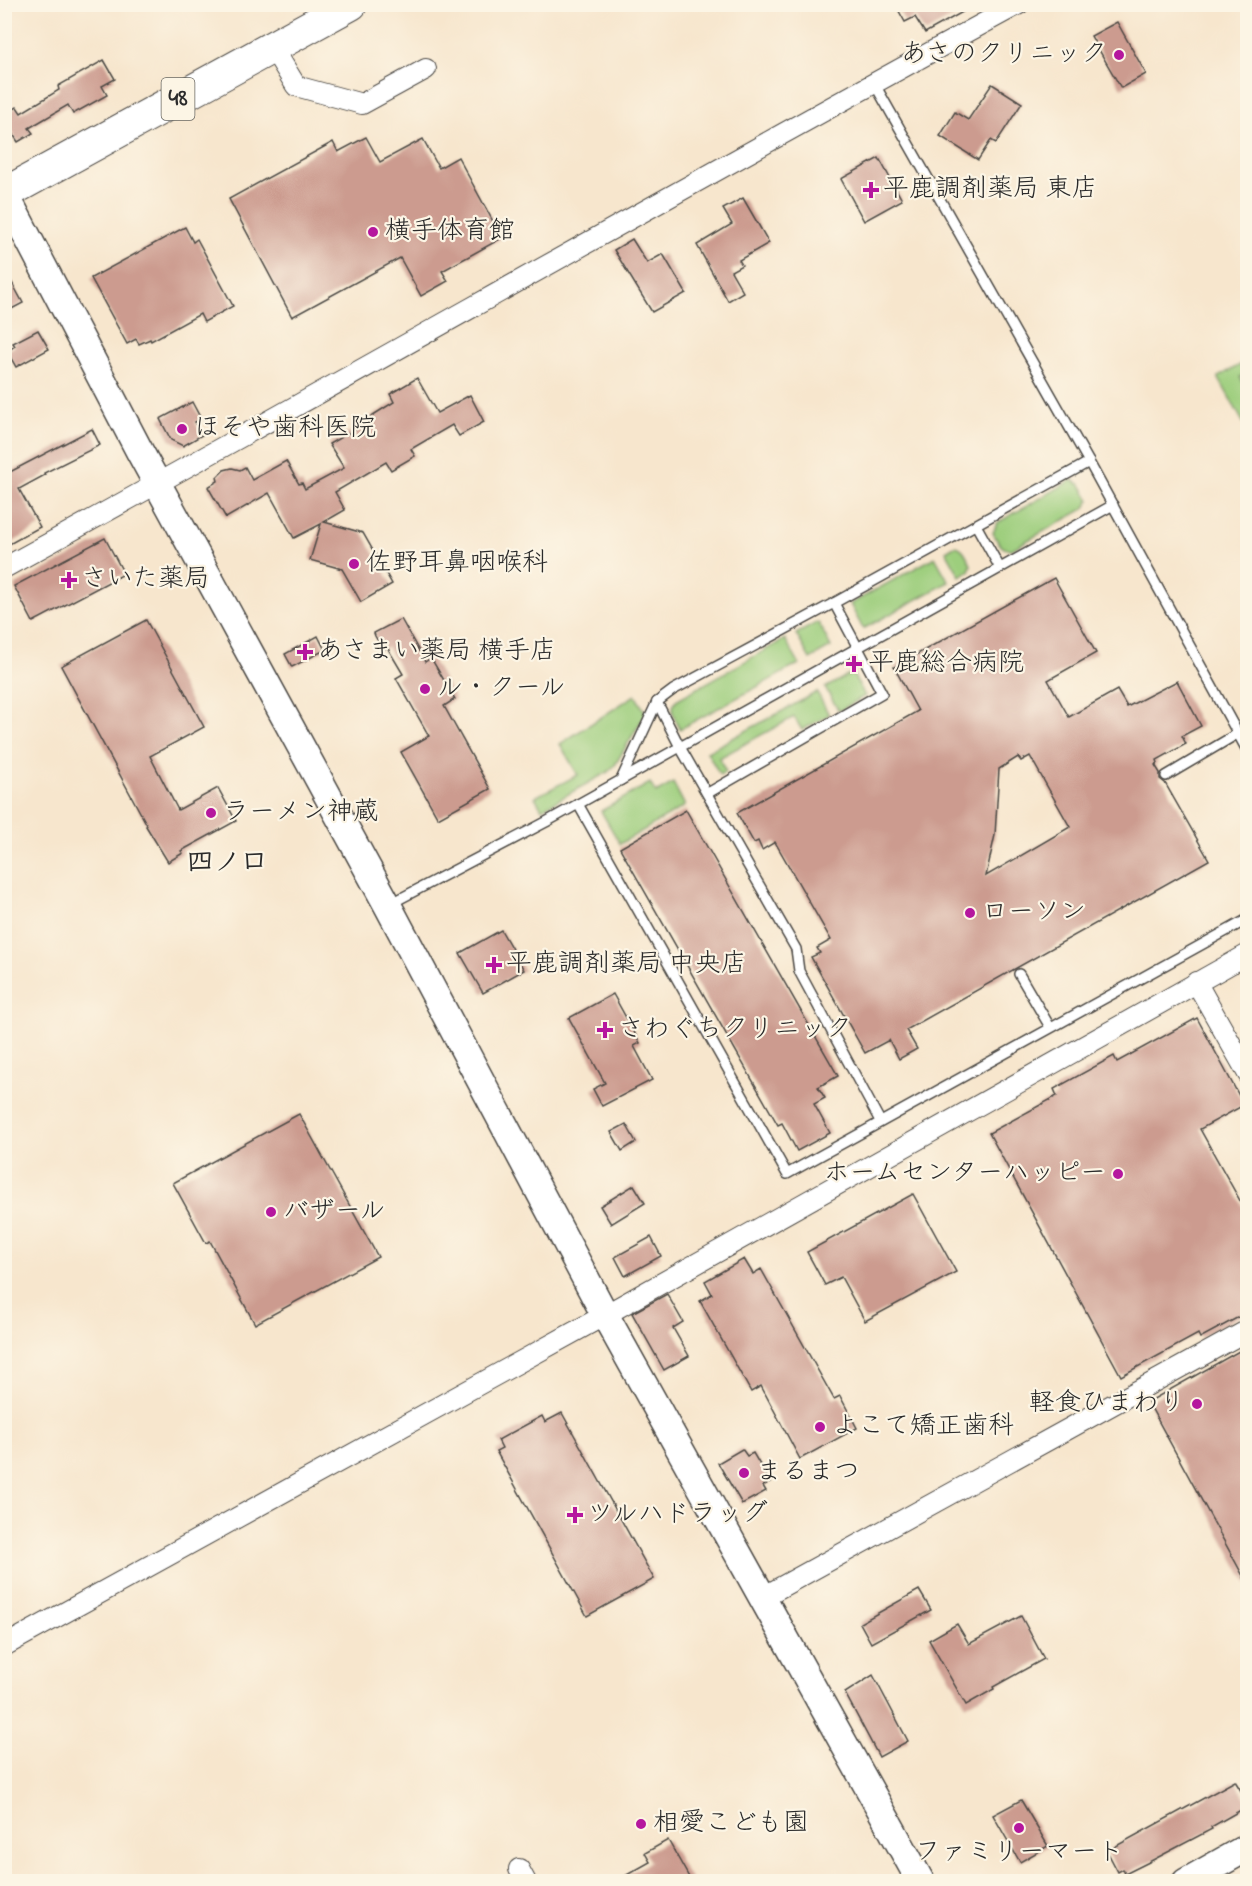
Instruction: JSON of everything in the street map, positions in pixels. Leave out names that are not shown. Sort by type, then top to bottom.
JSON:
[{"type":"main road","name":"48","points":[[5,194],[351,4]]},
{"type":"street","points":[[4,568],[1019,4]]},
{"type":"street","points":[[273,48],[296,86],[362,104],[426,69]]},
{"type":"street","points":[[5,194],[158,484],[388,906],[605,1315],[921,1881]]},
{"type":"street","points":[[4,1646],[605,1315],[1248,954]]},
{"type":"street","points":[[1196,982],[1248,1074]]},
{"type":"street","points":[[763,1597],[1248,1330]]},
{"type":"street","points":[[1186,1881],[1248,1847]]},
{"type":"lane","points":[[874,83],[1089,462],[1248,752]]},
{"type":"lane","points":[[621,780],[657,702],[673,690],[1089,462]]},
{"type":"lane","points":[[388,906],[578,804],[1113,505]]},
{"type":"lane","points":[[976,525],[1000,568]]},
{"type":"lane","points":[[708,793],[882,693],[834,603]]},
{"type":"lane","points":[[657,702],[680,747],[796,949],[798,971],[880,1121]]},
{"type":"lane","points":[[645,728],[656,722],[671,729]]},
{"type":"lane","points":[[1166,776],[1237,734]]},
{"type":"lane","points":[[578,804],[787,1174],[1248,919]]},
{"type":"lane","points":[[1019,974],[1050,1027]]},
{"type":"green space","points":[[1247,361],[1247,373],[1240,377],[1247,390],[1247,429],[1218,377]]},
{"type":"green space","points":[[1072,480],[1081,485],[1090,500],[1084,509],[1012,549],[1000,545],[993,533],[997,523]]},
{"type":"green space","points":[[954,546],[963,550],[971,565],[969,571],[960,576],[946,551]]},
{"type":"green space","points":[[935,557],[949,582],[863,629],[850,604]]},
{"type":"green space","points":[[818,622],[831,647],[810,659],[796,634]]},
{"type":"green space","points":[[785,639],[799,664],[680,729],[673,711],[676,700]]},
{"type":"green space","points":[[852,673],[865,696],[839,711],[825,688]]},
{"type":"green space","points":[[817,692],[829,715],[802,730],[794,717],[719,758],[726,772],[720,775],[707,752]]},
{"type":"green space","points":[[635,695],[646,713],[615,765],[608,772],[542,809],[535,797],[578,775],[560,744]]},
{"type":"green space","points":[[650,783],[656,793],[673,783],[685,806],[620,844],[601,811]]},
{"type":"building","points":[[895,4],[977,4],[925,33],[915,17],[905,22]]},
{"type":"building","name":"あさのクリニック","points":[[1117,22],[1146,74],[1121,88],[1091,36]]},
{"type":"building","points":[[104,60],[115,79],[102,86],[107,95],[73,114],[68,105],[29,128],[33,133],[18,142],[4,120],[4,115],[17,107],[21,113],[59,90],[58,86]]},
{"type":"building","points":[[992,84],[1022,103],[996,143],[991,140],[978,160],[940,136],[955,112],[968,120]]},
{"type":"building","name":"横手体育館","points":[[366,137],[380,162],[423,139],[439,168],[458,157],[502,238],[442,271],[448,281],[421,296],[400,258],[292,317],[229,199],[333,142],[338,152]]},
{"type":"building","name":"平鹿調剤薬局 東店","points":[[879,158],[902,200],[864,221],[841,179]]},
{"type":"building","points":[[743,198],[769,243],[739,260],[742,265],[731,271],[743,292],[728,301],[697,245],[732,224],[723,209]]},
{"type":"building","points":[[185,227],[193,242],[197,239],[233,306],[204,322],[200,314],[151,341],[150,339],[139,344],[136,339],[127,344],[91,278]]},
{"type":"building","points":[[632,239],[647,263],[663,254],[686,293],[652,312],[614,250]]},
{"type":"building","points":[[4,268],[23,303],[4,313]]},
{"type":"building","points":[[38,330],[49,349],[16,367],[7,351],[15,346],[13,343]]},
{"type":"building","points":[[417,378],[437,413],[470,395],[484,422],[459,436],[452,425],[411,449],[415,456],[391,470],[386,462],[335,492],[345,510],[324,522],[363,533],[392,584],[361,602],[342,569],[310,560],[321,524],[294,538],[269,493],[226,518],[208,487],[218,481],[217,477],[224,470],[232,468],[240,470],[245,467],[252,480],[286,461],[299,484],[302,483],[305,489],[344,468],[329,444],[364,424],[362,422],[394,402],[390,394]]},
{"type":"building","name":"ほそや歯科医院","points":[[192,402],[201,419],[195,422],[202,435],[183,446],[171,440],[160,419]]},
{"type":"building","points":[[92,429],[100,445],[44,473],[45,475],[19,489],[40,527],[4,547],[4,462],[10,472]]},
{"type":"building","name":"さいた薬局","points":[[105,538],[124,574],[33,622],[14,586]]},
{"type":"building","points":[[1054,578],[1096,653],[1048,680],[1069,717],[1117,690],[1127,707],[1177,681],[1201,726],[1182,736],[1186,744],[1157,760],[1158,763],[1155,765],[1160,773],[1160,779],[1165,783],[1209,860],[906,1030],[917,1049],[899,1059],[889,1040],[865,1053],[811,957],[820,953],[817,948],[831,940],[775,842],[762,850],[758,841],[754,843],[737,813],[918,711],[894,667]],"holes":[[[1030,756],[1070,827],[986,876],[995,835],[999,769],[1018,757],[1021,761]]]},
{"type":"building","points":[[401,619],[425,662],[431,658],[455,699],[444,706],[490,789],[438,818],[401,752],[429,736],[396,678],[403,674],[387,647],[383,650],[374,633]]},
{"type":"building","points":[[146,620],[204,727],[150,756],[178,810],[218,788],[236,821],[181,851],[183,853],[168,862],[146,826],[61,666]]},
{"type":"building","name":"あさまい薬局 横手店","points":[[318,636],[325,650],[292,667],[285,654]]},
{"type":"building","points":[[686,810],[838,1076],[818,1087],[825,1098],[814,1104],[830,1133],[797,1151],[782,1123],[778,1125],[620,848]]},
{"type":"building","name":"平鹿調剤薬局 中央店","points":[[501,930],[524,970],[483,993],[460,953]]},
{"type":"building","points":[[613,994],[640,1043],[634,1046],[652,1080],[602,1106],[593,1089],[605,1083],[569,1018]]},
{"type":"building","name":"ホームセンターハッピー","points":[[1197,1018],[1244,1105],[1200,1129],[1248,1215],[1248,1312],[1200,1338],[1198,1334],[1121,1376],[989,1133],[1057,1096],[1054,1089],[1114,1056],[1117,1062]]},
{"type":"building","name":"バザール","points":[[299,1114],[378,1257],[255,1324],[210,1241],[206,1243],[173,1183]]},
{"type":"building","points":[[626,1124],[636,1142],[622,1151],[611,1132]]},
{"type":"building","points":[[634,1185],[645,1203],[611,1224],[600,1206]]},
{"type":"building","points":[[913,1194],[956,1272],[865,1321],[841,1277],[825,1285],[807,1252]]},
{"type":"building","points":[[651,1237],[661,1256],[625,1276],[615,1257]]},
{"type":"building","points":[[744,1259],[753,1274],[761,1269],[834,1399],[840,1396],[857,1428],[800,1459],[761,1386],[751,1392],[700,1301],[712,1294],[705,1281]]},
{"type":"building","points":[[667,1294],[683,1322],[673,1328],[689,1356],[664,1370],[632,1313]]},
{"type":"building","points":[[1248,1346],[1248,1585],[1148,1402]]},
{"type":"building","name":"ツルハドラッグ","points":[[562,1413],[654,1579],[587,1616],[496,1451],[502,1448],[498,1440],[542,1416],[545,1422]]},
{"type":"building","name":"まるまつ","points":[[742,1449],[747,1456],[753,1453],[770,1482],[763,1486],[766,1491],[742,1504],[718,1463]]},
{"type":"building","points":[[919,1590],[931,1610],[871,1643],[860,1623]]},
{"type":"building","points":[[1021,1616],[1044,1659],[966,1705],[929,1640],[957,1624],[969,1644]]},
{"type":"building","points":[[873,1675],[908,1741],[879,1757],[845,1693]]},
{"type":"building","points":[[1235,1781],[1248,1802],[1248,1806],[1211,1827],[1212,1829],[1147,1863],[1125,1874],[1123,1869],[1118,1872],[1107,1851]]},
{"type":"building","name":"ファミリーマート","points":[[1021,1800],[1048,1846],[1020,1862],[993,1815]]},
{"type":"building","points":[[668,1840],[691,1881],[616,1881],[650,1862],[645,1853]]},
{"type":"place","name":"あさのクリニック","points":[[1119,55]]},
{"type":"place","name":"平鹿調剤薬局 東店","points":[[871,190]]},
{"type":"place","name":"横手体育館","points":[[373,232]]},
{"type":"place","name":"ほそや歯科医院","points":[[182,429]]},
{"type":"place","name":"佐野耳鼻咽喉科","points":[[354,564]]},
{"type":"place","name":"さいた薬局","points":[[69,580]]},
{"type":"place","name":"あさまい薬局 横手店","points":[[305,652]]},
{"type":"place","name":"平鹿総合病院","points":[[854,664]]},
{"type":"place","name":"ル・クール","points":[[425,689]]},
{"type":"place","name":"ラーメン神蔵","points":[[211,813]]},
{"type":"place","name":"ローソン","points":[[970,913]]},
{"type":"place","name":"平鹿調剤薬局 中央店","points":[[494,965]]},
{"type":"place","name":"さわぐちクリニック","points":[[605,1030]]},
{"type":"place","name":"ホームセンターハッピー","points":[[1118,1174]]},
{"type":"place","name":"バザール","points":[[271,1212]]},
{"type":"place","name":"軽食ひまわり","points":[[1197,1404]]},
{"type":"place","name":"よこて矯正歯科","points":[[820,1427]]},
{"type":"place","name":"まるまつ","points":[[744,1473]]},
{"type":"place","name":"ツルハドラッグ","points":[[575,1515]]},
{"type":"place","name":"相愛こども園","points":[[641,1824]]},
{"type":"place","name":"ファミリーマート","points":[[1019,1828]]},
{"type":"district","name":"四ノ口","points":[[227,863]]}]
